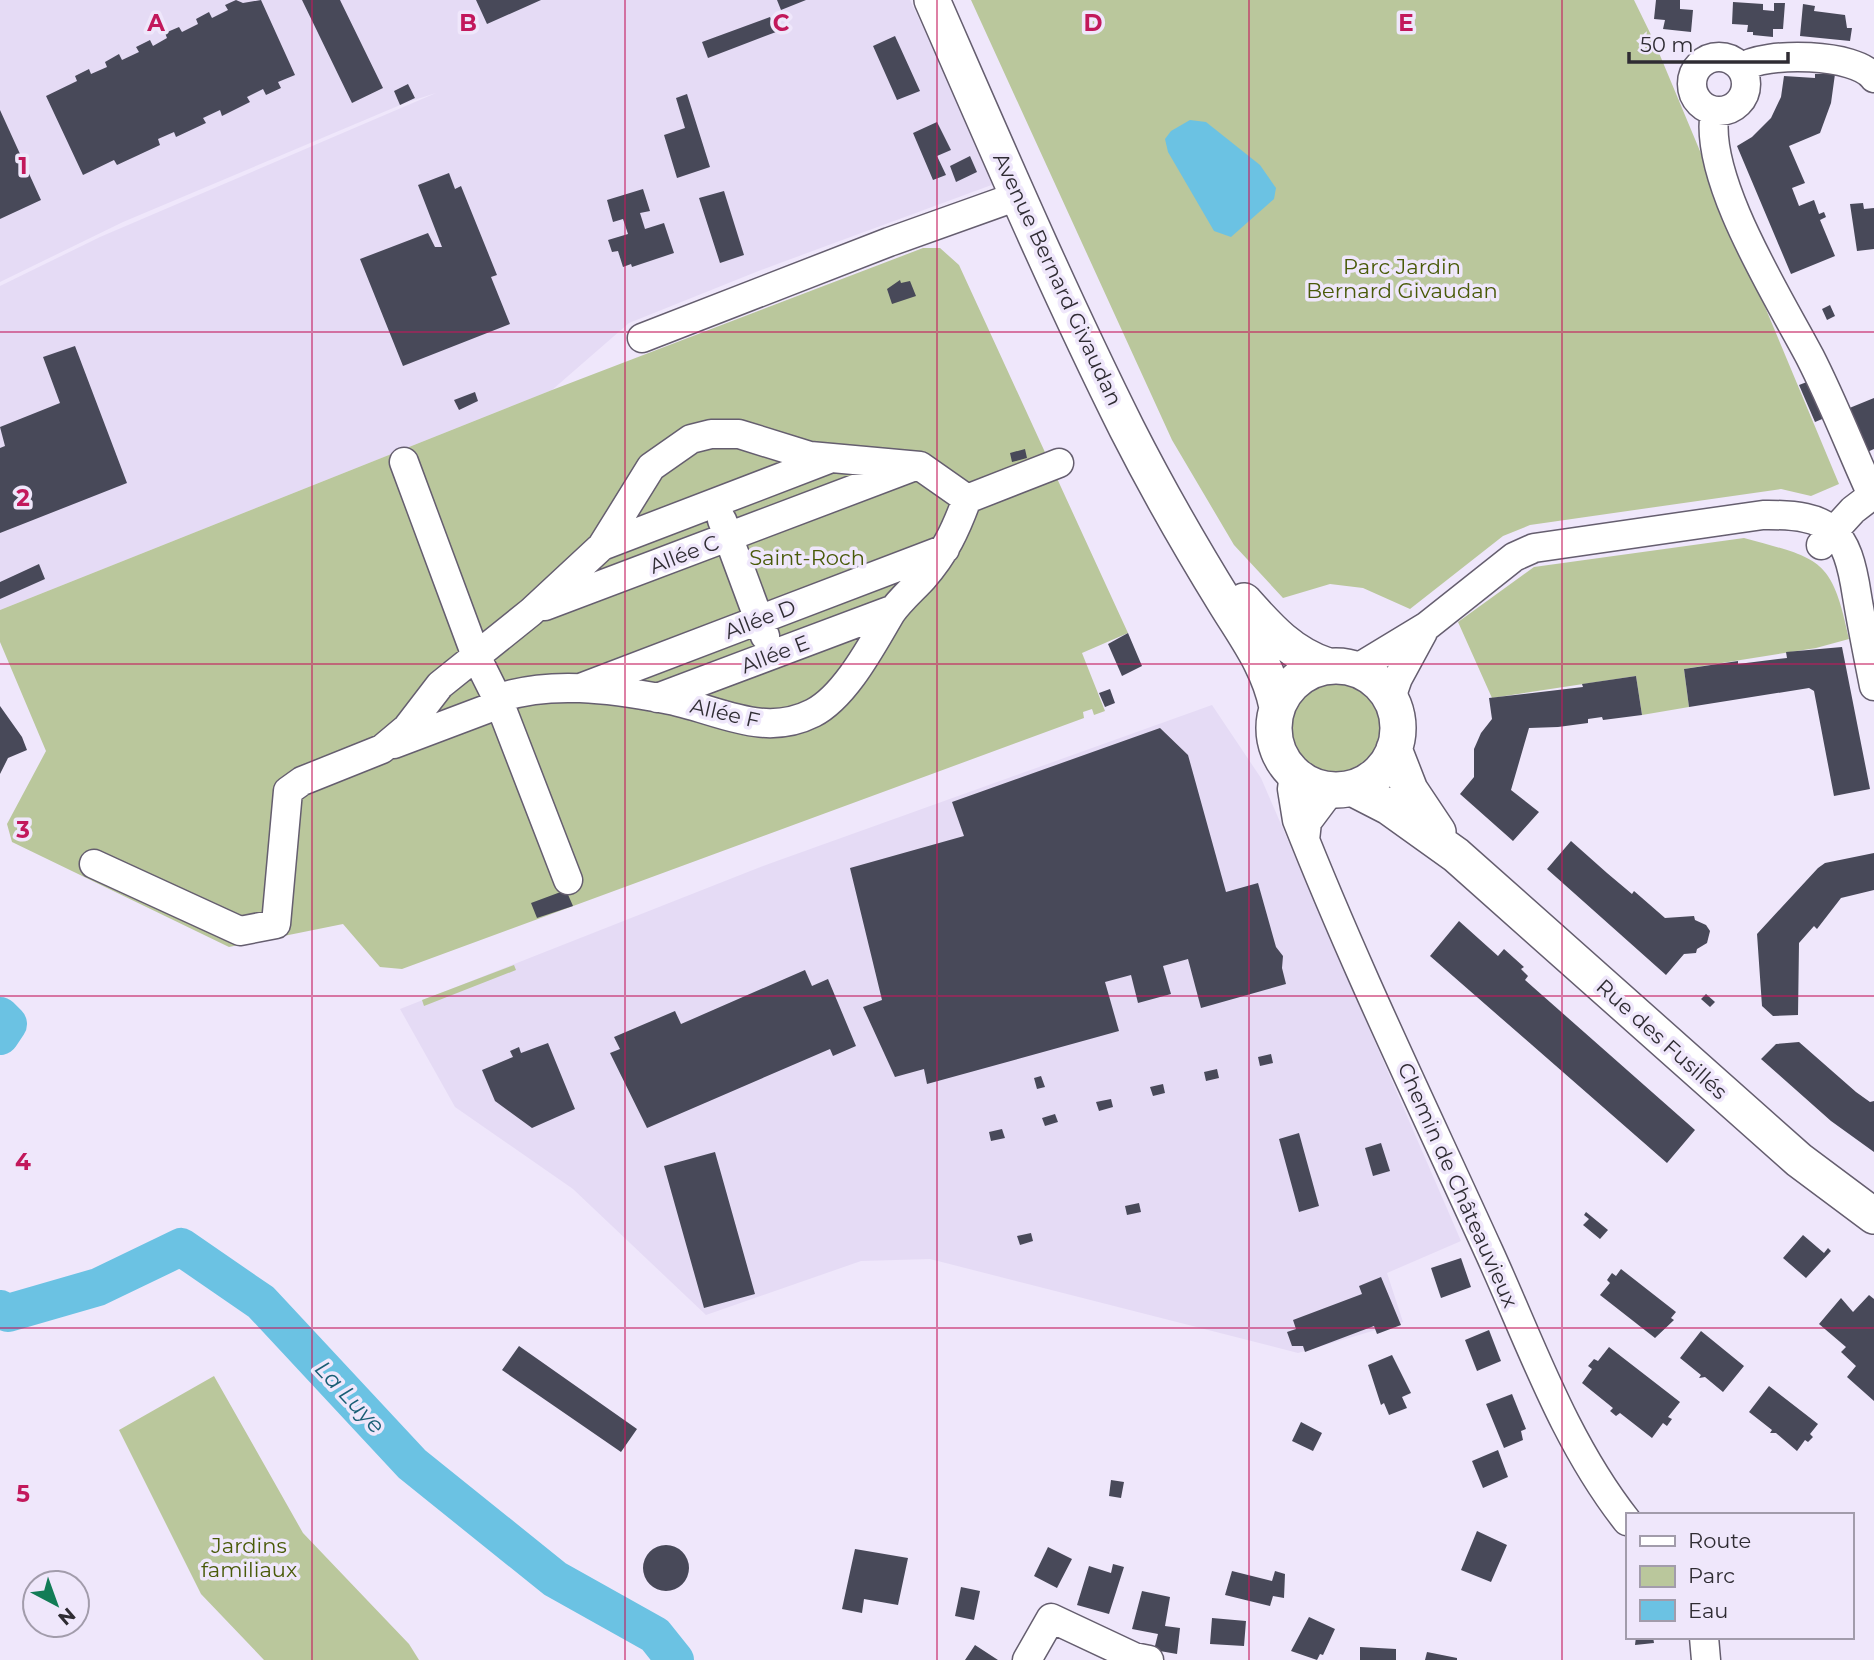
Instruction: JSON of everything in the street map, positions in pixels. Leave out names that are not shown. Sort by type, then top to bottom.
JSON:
[{"type":"main road","name":"Avenue Bernard Givaudan","points":[[932,0],[1018,196],[1127,429],[1197,552]]},
{"type":"main road","points":[[1197,552],[1281,640],[1299,654],[1376,680],[1391,698],[1397,715],[1394,749],[1378,774],[1342,789],[1318,788],[1294,774],[1277,748],[1273,732],[1277,707],[1272,684],[1251,639],[1197,552]]},
{"type":"main road","points":[[1277,707],[1296,679],[1342,668]]},
{"type":"main road","name":"Rue des Fusillés","points":[[1394,749],[1410,790],[1456,855]]},
{"type":"main road","name":"Rue des Fusillés","points":[[1342,789],[1390,807],[1456,855],[1799,1160],[1874,1216]]},
{"type":"street","points":[[1723,58],[1741,68],[1745,78],[1742,98],[1726,110],[1715,111],[1697,100],[1693,80],[1696,70],[1703,62],[1723,58]]},
{"type":"street","points":[[1741,68],[1767,59],[1835,61],[1856,64],[1868,70],[1874,78]]},
{"type":"street","points":[[1715,111],[1712,140],[1721,173],[1769,287],[1809,356],[1873,494],[1827,538]]},
{"type":"street","points":[[642,338],[971,223],[1018,196]]},
{"type":"street","points":[[382,749],[407,728],[440,685],[531,612],[602,546],[652,467],[691,439],[711,434],[739,434],[810,456],[920,466],[967,499],[1059,463]]},
{"type":"street","points":[[602,546],[831,458]]},
{"type":"street","points":[[404,462],[476,656],[498,702],[568,880]]},
{"type":"street","name":"Allée C","points":[[531,612],[915,466]]},
{"type":"street","name":"Allée F","points":[[94,864],[240,931],[276,924],[288,791],[302,780],[522,690],[574,690],[657,698],[739,720],[783,725],[816,712],[847,681],[894,609],[925,577],[953,539],[967,499]]},
{"type":"street","points":[[715,503],[773,654]]},
{"type":"street","points":[[1342,668],[1427,626],[1496,569],[1534,548],[1747,519],[1827,538],[1864,609],[1874,686]]},
{"type":"street","name":"Allée D","points":[[574,690],[945,549]]},
{"type":"street","name":"Allée E","points":[[657,698],[894,609]]},
{"type":"street","points":[[1391,698],[1403,667],[1427,626]]},
{"type":"street","name":"Chemin de Châteauvieux","points":[[1294,774],[1294,804],[1305,840],[1410,1083],[1567,1429],[1600,1487],[1626,1520]]},
{"type":"street","points":[[1305,840],[1307,822],[1342,789]]},
{"type":"street","points":[[1027,1660],[1051,1618],[1134,1657],[1149,1660]]},
{"type":"street","points":[[1704,1639],[1706,1660]]},
{"type":"shaded area","points":[[0,0],[910,0],[997,183],[761,270],[629,323],[552,390],[0,610],[0,286],[100,237],[436,93],[405,103],[123,222],[0,282]]},
{"type":"shaded area","points":[[1212,705],[1261,778],[1461,1241],[1387,1273],[1403,1322],[1298,1353],[930,1259],[861,1261],[706,1315],[573,1189],[455,1107],[400,1009],[763,866]]},
{"type":"green space","name":"Parc Jardin Bernard Givaudan","points":[[971,0],[1634,0],[1654,41],[1839,484],[1811,496],[1781,489],[1530,525],[1503,536],[1410,609],[1363,588],[1330,584],[1283,598],[1234,545],[1172,440]]},
{"type":"green space","name":"Saint-Roch","points":[[923,248],[940,248],[959,265],[1128,633],[1082,653],[1105,711],[1094,715],[1092,709],[1083,712],[1084,718],[402,969],[380,967],[343,924],[229,947],[12,842],[7,824],[46,751],[0,642],[0,610],[552,390]]},
{"type":"green space","points":[[1744,538],[1791,551],[1819,566],[1829,577],[1836,592],[1849,639],[1816,648],[1684,669],[1689,707],[1642,715],[1636,676],[1492,698],[1458,622],[1534,567]]},
{"type":"green space","points":[[1337,682],[1355,685],[1370,695],[1380,710],[1383,728],[1380,746],[1370,761],[1355,771],[1337,774],[1319,771],[1304,761],[1294,746],[1291,728],[1294,710],[1304,695],[1319,685]]},
{"type":"green space","points":[[514,965],[516,970],[424,1006],[422,1000]]},
{"type":"green space","name":"Jardins familiaux","points":[[214,1376],[303,1533],[409,1644],[419,1660],[264,1660],[201,1594],[119,1430]]},
{"type":"water","points":[[1190,120],[1206,122],[1260,165],[1276,188],[1274,199],[1231,237],[1214,231],[1168,152],[1165,139],[1171,131]]},
{"type":"building","points":[[236,0],[243,3],[261,0],[295,75],[278,82],[281,88],[266,95],[263,89],[247,97],[250,102],[222,116],[220,110],[203,118],[206,123],[176,137],[174,132],[158,139],[160,145],[117,165],[114,160],[83,175],[46,96],[77,81],[75,76],[89,69],[91,74],[107,67],[105,62],[119,54],[122,60],[139,52],[136,47],[150,40],[153,46],[167,38],[165,33],[179,27],[182,32],[198,24],[196,19],[209,12],[212,18],[228,10],[225,5]]},
{"type":"building","points":[[302,0],[340,0],[383,88],[352,103]]},
{"type":"building","points":[[476,0],[541,0],[487,24]]},
{"type":"building","points":[[777,0],[806,0],[781,10]]},
{"type":"building","points":[[1656,0],[1680,0],[1680,9],[1693,10],[1691,32],[1663,29],[1665,20],[1654,19]]},
{"type":"building","points":[[1733,2],[1763,4],[1763,10],[1774,11],[1774,3],[1785,3],[1783,29],[1773,29],[1773,37],[1753,35],[1753,32],[1747,32],[1748,25],[1732,24]]},
{"type":"building","points":[[1803,4],[1815,6],[1814,11],[1845,15],[1847,28],[1852,28],[1850,41],[1800,36]]},
{"type":"building","points":[[770,17],[776,32],[708,58],[702,42]]},
{"type":"building","points":[[895,36],[920,91],[897,100],[873,46]]},
{"type":"building","points":[[1815,74],[1835,74],[1831,103],[1820,133],[1789,146],[1805,183],[1792,188],[1799,206],[1814,200],[1819,214],[1824,212],[1826,217],[1820,220],[1835,256],[1791,274],[1737,146],[1752,137],[1771,118],[1781,97],[1784,76],[1815,78]]},
{"type":"building","points":[[408,84],[415,98],[400,105],[394,91]]},
{"type":"building","points":[[687,94],[710,167],[677,178],[664,135],[685,128],[676,98]]},
{"type":"building","points":[[0,110],[41,200],[0,219]]},
{"type":"building","points":[[937,122],[951,150],[937,156],[946,175],[933,180],[913,133]]},
{"type":"building","points":[[970,156],[977,172],[956,182],[950,166]]},
{"type":"building","points":[[449,173],[455,189],[461,186],[497,275],[491,277],[510,324],[403,366],[360,259],[428,233],[435,247],[442,247],[418,185]]},
{"type":"building","points":[[643,189],[650,211],[640,213],[645,229],[664,223],[674,253],[632,267],[631,264],[623,267],[618,251],[612,252],[608,240],[628,234],[623,219],[613,222],[607,200]]},
{"type":"building","points":[[724,191],[744,255],[720,263],[699,198]]},
{"type":"building","points":[[1863,203],[1864,209],[1874,208],[1874,249],[1857,251],[1850,204]]},
{"type":"building","points":[[900,280],[901,283],[910,281],[916,296],[892,304],[887,289]]},
{"type":"building","points":[[1830,305],[1835,316],[1827,320],[1822,309]]},
{"type":"building","points":[[75,346],[127,483],[0,533],[0,448],[5,446],[0,427],[60,403],[43,357]]},
{"type":"building","points":[[1812,380],[1827,417],[1815,422],[1799,385]]},
{"type":"building","points":[[475,392],[478,401],[459,410],[454,400]]},
{"type":"building","points":[[1874,398],[1874,449],[1865,453],[1847,409]]},
{"type":"building","points":[[1025,449],[1027,458],[1012,462],[1010,453]]},
{"type":"building","points":[[39,564],[45,579],[0,599],[0,582]]},
{"type":"building","points":[[1128,633],[1142,666],[1122,676],[1108,644]]},
{"type":"building","points":[[1842,647],[1870,789],[1834,796],[1814,691],[1809,688],[1689,707],[1684,669],[1738,661],[1738,664],[1787,658],[1786,652]]},
{"type":"building","points":[[1636,676],[1642,715],[1603,720],[1602,717],[1588,719],[1588,723],[1529,728],[1511,790],[1539,812],[1513,841],[1460,794],[1474,777],[1474,749],[1481,733],[1492,719],[1489,698],[1583,687],[1582,684]]},
{"type":"building","points":[[1110,689],[1115,703],[1105,707],[1099,693]]},
{"type":"building","points":[[0,706],[22,737],[27,750],[8,758],[0,774]]},
{"type":"building","points":[[1160,728],[1188,755],[1226,892],[1258,883],[1276,947],[1283,956],[1282,968],[1286,984],[1201,1008],[1188,959],[1163,966],[1171,994],[1138,1003],[1131,975],[1105,982],[1119,1031],[927,1084],[924,1069],[895,1077],[863,1007],[882,1000],[850,868],[964,836],[952,802]]},
{"type":"building","points":[[1571,841],[1632,894],[1634,891],[1665,918],[1694,916],[1695,920],[1706,925],[1710,931],[1707,943],[1697,949],[1696,953],[1684,954],[1666,975],[1547,869]]},
{"type":"building","points":[[1874,853],[1874,890],[1841,898],[1817,929],[1814,926],[1799,943],[1798,1015],[1773,1016],[1762,1006],[1757,934],[1825,863]]},
{"type":"building","points":[[566,890],[573,906],[537,918],[531,903]]},
{"type":"building","points":[[1459,921],[1498,956],[1504,949],[1524,967],[1521,969],[1528,976],[1525,980],[1695,1130],[1667,1163],[1430,956]]},
{"type":"building","points":[[805,970],[812,986],[828,979],[856,1046],[833,1056],[830,1049],[647,1128],[610,1053],[620,1049],[614,1037],[675,1011],[681,1024]]},
{"type":"building","points":[[1706,994],[1715,1002],[1710,1007],[1701,999]]},
{"type":"building","points":[[1799,1042],[1856,1092],[1870,1102],[1874,1101],[1874,1152],[1831,1121],[1761,1059],[1776,1044]]},
{"type":"building","points":[[548,1043],[575,1109],[532,1128],[495,1101],[482,1070],[513,1057],[510,1051],[519,1047],[521,1053]]},
{"type":"building","points":[[1271,1054],[1273,1063],[1260,1066],[1258,1057]]},
{"type":"building","points":[[1217,1069],[1219,1078],[1206,1081],[1204,1072]]},
{"type":"building","points":[[1041,1076],[1045,1087],[1037,1089],[1034,1078]]},
{"type":"building","points":[[1163,1084],[1165,1093],[1153,1096],[1150,1087]]},
{"type":"building","points":[[1111,1099],[1113,1107],[1099,1111],[1096,1102]]},
{"type":"building","points":[[1055,1114],[1058,1122],[1045,1126],[1042,1118]]},
{"type":"building","points":[[1002,1129],[1005,1138],[991,1141],[989,1132]]},
{"type":"building","points":[[1299,1133],[1319,1206],[1299,1212],[1279,1139]]},
{"type":"building","points":[[1381,1143],[1390,1171],[1373,1176],[1365,1148]]},
{"type":"building","points":[[715,1152],[755,1294],[704,1308],[664,1166]]},
{"type":"building","points":[[1139,1203],[1141,1212],[1127,1215],[1125,1206]]},
{"type":"building","points":[[1586,1212],[1608,1230],[1600,1239],[1583,1225],[1589,1219],[1584,1215]]},
{"type":"building","points":[[1031,1233],[1033,1241],[1020,1245],[1017,1236]]},
{"type":"building","points":[[1803,1235],[1824,1253],[1828,1248],[1831,1251],[1806,1278],[1783,1258]]},
{"type":"building","points":[[1461,1258],[1471,1287],[1441,1298],[1431,1268]]},
{"type":"building","points":[[1621,1269],[1676,1312],[1671,1318],[1674,1320],[1655,1338],[1600,1295],[1610,1283],[1607,1280],[1612,1273],[1616,1276]]},
{"type":"building","points":[[1381,1277],[1401,1325],[1377,1334],[1374,1326],[1305,1352],[1303,1346],[1292,1346],[1287,1332],[1296,1329],[1293,1320],[1362,1294],[1359,1286]]},
{"type":"building","points":[[1869,1295],[1874,1299],[1874,1401],[1847,1377],[1856,1366],[1841,1352],[1846,1347],[1819,1324],[1841,1298],[1853,1312]]},
{"type":"building","points":[[1489,1330],[1501,1361],[1477,1371],[1465,1340]]},
{"type":"building","points":[[1701,1331],[1744,1366],[1723,1392],[1705,1377],[1699,1378],[1701,1375],[1680,1358]]},
{"type":"building","points":[[519,1346],[637,1429],[621,1452],[502,1370]]},
{"type":"building","points":[[1609,1347],[1680,1402],[1668,1417],[1672,1419],[1667,1426],[1663,1423],[1652,1438],[1620,1413],[1616,1416],[1610,1411],[1613,1408],[1582,1383],[1592,1369],[1588,1366],[1594,1359],[1598,1361]]},
{"type":"building","points":[[1392,1355],[1411,1393],[1402,1397],[1407,1408],[1389,1415],[1384,1403],[1381,1405],[1368,1365]]},
{"type":"building","points":[[1769,1386],[1818,1424],[1810,1434],[1813,1437],[1808,1442],[1805,1440],[1797,1451],[1776,1433],[1770,1433],[1772,1430],[1749,1412]]},
{"type":"building","points":[[1512,1394],[1526,1429],[1521,1431],[1523,1440],[1504,1448],[1486,1404]]},
{"type":"building","points":[[1301,1422],[1322,1433],[1313,1451],[1292,1441]]},
{"type":"building","points":[[1498,1450],[1508,1477],[1483,1488],[1472,1461]]},
{"type":"building","points":[[1111,1480],[1124,1482],[1121,1498],[1109,1496]]},
{"type":"building","points":[[1477,1531],[1507,1545],[1491,1582],[1461,1570]]},
{"type":"building","points":[[666,1545],[675,1546],[682,1552],[688,1559],[688,1577],[682,1584],[675,1590],[666,1591],[657,1590],[650,1584],[644,1577],[643,1568],[644,1559],[650,1552],[657,1546]]},
{"type":"building","points":[[1048,1547],[1072,1559],[1057,1588],[1034,1576]]},
{"type":"building","points":[[855,1549],[908,1558],[898,1605],[864,1599],[862,1613],[842,1609]]},
{"type":"building","points":[[1113,1564],[1124,1567],[1109,1614],[1077,1605],[1089,1566],[1111,1573]]},
{"type":"building","points":[[1232,1571],[1272,1581],[1275,1571],[1285,1574],[1284,1598],[1273,1596],[1270,1606],[1225,1595]]},
{"type":"building","points":[[961,1587],[980,1591],[974,1620],[955,1616]]},
{"type":"building","points":[[1142,1591],[1170,1597],[1165,1626],[1180,1628],[1177,1654],[1154,1650],[1158,1634],[1132,1629]]},
{"type":"building","points":[[1309,1617],[1335,1629],[1323,1655],[1320,1654],[1317,1660],[1291,1651]]},
{"type":"building","points":[[1212,1618],[1246,1621],[1244,1646],[1210,1644]]},
{"type":"building","points":[[1636,1639],[1653,1639],[1654,1643],[1635,1645]]},
{"type":"building","points":[[975,1645],[998,1660],[965,1660]]},
{"type":"building","points":[[1360,1647],[1396,1649],[1396,1660],[1360,1660]]},
{"type":"building","points":[[1427,1652],[1457,1658],[1457,1660],[1425,1660]]},
{"type":"waterway","name":"La Luye","points":[[0,1016],[8,1024],[0,1036]]},
{"type":"waterway","name":"La Luye","points":[[0,1309],[8,1313],[98,1287],[181,1247],[261,1302],[412,1464],[555,1579],[655,1635],[675,1660]]}]
